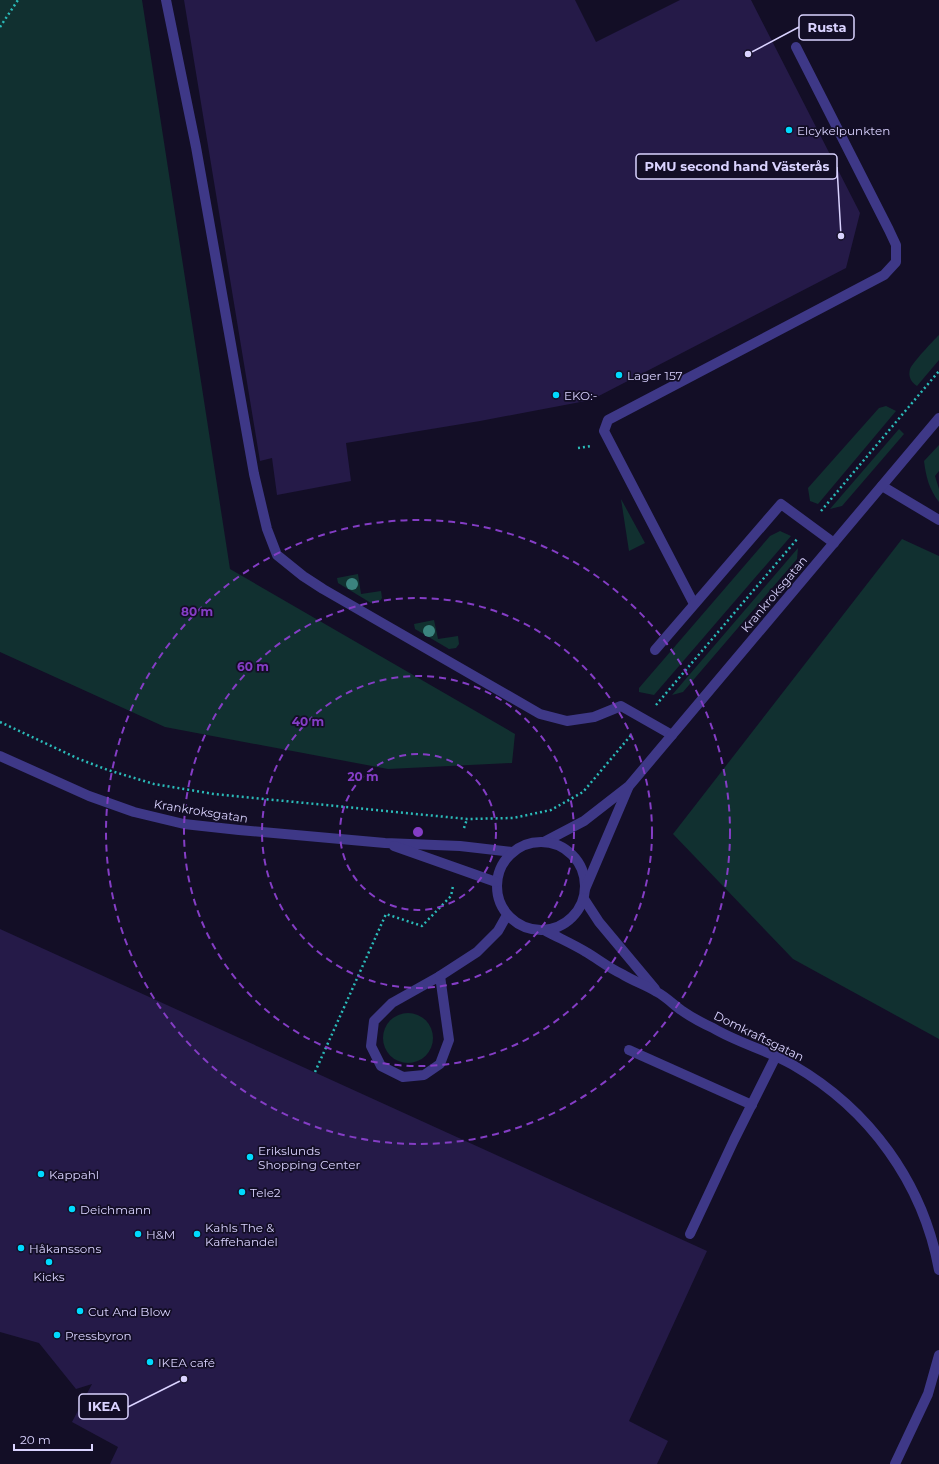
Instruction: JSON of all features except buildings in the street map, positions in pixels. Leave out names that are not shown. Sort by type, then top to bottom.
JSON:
[{"type":"street","points":[[166,0],[196,147],[254,474],[267,529],[277,555],[303,576],[323,589],[540,714],[567,721],[594,717],[622,706],[672,735]]},
{"type":"street","points":[[694,604],[604,431],[608,420],[884,275],[896,262],[896,245],[796,47]]},
{"type":"street","name":"Krankroksgatan","points":[[544,842],[584,821],[629,786],[939,418]]},
{"type":"street","points":[[882,486],[939,520]]},
{"type":"street","points":[[655,650],[780,504],[834,543]]},
{"type":"street","name":"Krankroksgatan","points":[[0,756],[89,796],[134,812],[184,824],[385,843],[460,846],[512,852]]},
{"type":"street","name":"Krankroksgatan","points":[[584,894],[629,786]]},
{"type":"street","points":[[544,842],[561,847],[575,857],[583,873],[584,894],[576,914],[562,925],[546,930],[524,928],[507,915],[498,900],[496,882],[501,865],[512,852],[527,844],[544,842]]},
{"type":"street","name":"Krankroksgatan","points":[[385,843],[496,882]]},
{"type":"street","name":"Domkraftsgatan","points":[[584,894],[599,922],[658,992]]},
{"type":"street","points":[[440,976],[449,1040],[440,1064],[424,1075],[403,1077],[381,1066],[371,1046],[374,1021],[392,1003],[440,976],[477,952],[498,931],[507,915]]},
{"type":"street","name":"Domkraftsgatan","points":[[546,930],[620,974],[658,992],[683,1011],[714,1029],[776,1056],[815,1078],[840,1097],[868,1125],[902,1170],[917,1199],[926,1222],[935,1250],[939,1270]]},
{"type":"street","points":[[629,1050],[752,1105]]},
{"type":"street","points":[[690,1234],[734,1140],[776,1056]]},
{"type":"street","points":[[895,1464],[928,1394],[939,1355]]},
{"type":"path","points":[[0,27],[18,0]]},
{"type":"path","points":[[578,448],[592,446],[594,450]]},
{"type":"path","points":[[460,846],[467,819]]},
{"type":"path","points":[[315,1072],[386,914],[422,926],[451,896],[457,868]]},
{"type":"green space","points":[[0,0],[142,0],[230,569],[515,734],[512,763],[388,769],[165,727],[0,652]]},
{"type":"green space","points":[[939,335],[939,360],[917,386],[910,379],[910,369],[918,357]]},
{"type":"green space","points":[[886,406],[896,411],[818,504],[810,501],[808,488],[879,408]]},
{"type":"green space","points":[[899,429],[904,434],[842,506],[830,509]]},
{"type":"green space","points":[[939,445],[939,471],[935,476],[939,489],[939,502],[928,483],[924,461]]},
{"type":"green space","points":[[621,499],[645,543],[629,551]]},
{"type":"green space","points":[[780,531],[791,536],[654,695],[639,692],[639,688],[770,536]]},
{"type":"green space","points":[[902,539],[939,556],[939,1039],[793,959],[673,834]]},
{"type":"green space","points":[[798,548],[797,559],[683,692],[672,695]]},
{"type":"green space","points":[[358,574],[361,594],[381,591],[382,598],[379,602],[371,603],[338,583],[337,578]]},
{"type":"green space","points":[[434,620],[438,639],[458,636],[459,644],[456,648],[449,649],[415,629],[414,624]]},
{"type":"green space","points":[[403,1013],[413,1013],[426,1020],[433,1033],[433,1043],[426,1056],[413,1063],[403,1063],[394,1059],[387,1052],[383,1043],[383,1033],[387,1024],[394,1017]]},
{"type":"place","name":"Rusta","points":[[748,54]]},
{"type":"place","name":"Elcykelpunkten","points":[[789,130]]},
{"type":"place","name":"PMU second hand Västerås","points":[[841,236]]},
{"type":"place","name":"Lager 157","points":[[619,375]]},
{"type":"place","name":"EKO:-","points":[[556,395]]},
{"type":"place","name":"Erikslunds Shopping Center","points":[[250,1157]]},
{"type":"place","name":"Kappahl","points":[[41,1174]]},
{"type":"place","name":"Tele2","points":[[242,1192]]},
{"type":"place","name":"Deichmann","points":[[72,1209]]},
{"type":"place","name":"H&M","points":[[138,1234]]},
{"type":"place","name":"Kahls The & Kaffehandel","points":[[197,1234]]},
{"type":"place","name":"Håkanssons","points":[[21,1248]]},
{"type":"place","name":"Kicks","points":[[49,1262]]},
{"type":"place","name":"Cut And Blow","points":[[80,1311]]},
{"type":"place","name":"Pressbyron","points":[[57,1335]]},
{"type":"place","name":"IKEA café","points":[[150,1362]]},
{"type":"place","name":"IKEA","points":[[184,1379]]}]
